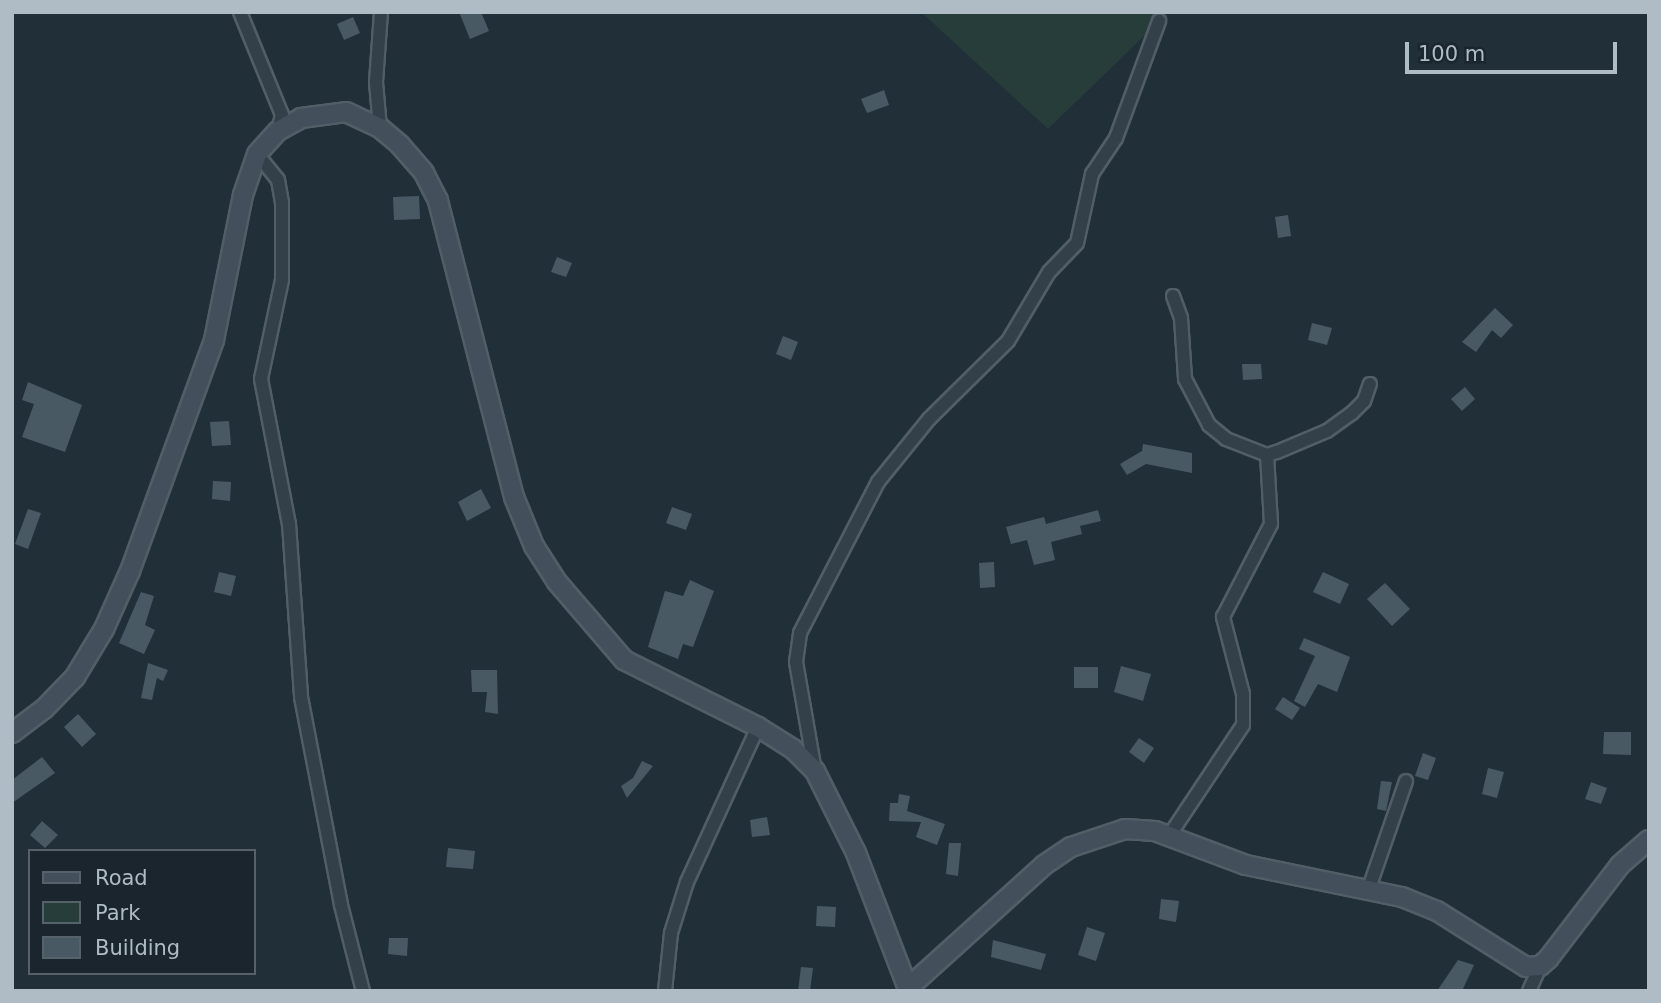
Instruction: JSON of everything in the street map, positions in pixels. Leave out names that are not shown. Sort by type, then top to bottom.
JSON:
[{"type":"main road","points":[[12,733],[44,709],[75,677],[104,629],[130,571],[214,340],[243,195],[257,154],[278,131],[316,113],[346,112],[380,128],[424,173],[438,201],[514,497],[534,546],[557,582],[574,608],[624,660],[758,727],[793,749],[815,771],[856,853],[909,989],[1013,891],[1071,847],[1125,829],[1169,836],[1246,865],[1369,888],[1437,911],[1526,967],[1539,967],[1619,865],[1649,840]]},
{"type":"street","points":[[240,12],[282,115],[278,131]]},
{"type":"street","points":[[380,128],[376,82],[381,12]]},
{"type":"street","points":[[815,771],[797,670],[800,633],[878,482],[929,419],[1008,341],[1049,272],[1077,243],[1091,174],[1116,138],[1159,20]]},
{"type":"street","points":[[257,154],[278,180],[282,202],[282,279],[261,379],[289,524],[301,697],[341,905],[363,991]]},
{"type":"street","points":[[1173,296],[1181,318],[1185,379],[1195,404],[1226,439],[1267,455],[1327,431],[1364,401],[1370,384]]},
{"type":"street","points":[[1169,836],[1243,725],[1244,694],[1223,617],[1271,524],[1267,455]]},
{"type":"street","points":[[664,991],[671,933],[687,882],[758,727]]},
{"type":"street","points":[[1369,888],[1406,781]]},
{"type":"street","points":[[1529,991],[1539,967]]},
{"type":"green space","points":[[921,12],[1169,12],[1048,129]]},
{"type":"building","points":[[459,12],[481,12],[489,31],[470,39]]},
{"type":"building","points":[[353,17],[360,33],[344,40],[337,24]]},
{"type":"building","points":[[884,90],[889,105],[867,113],[861,99]]},
{"type":"building","points":[[419,196],[420,219],[394,220],[393,197]]},
{"type":"building","points":[[1288,215],[1291,236],[1278,238],[1275,217]]},
{"type":"building","points":[[557,257],[572,263],[566,277],[551,272]]},
{"type":"building","points":[[1495,308],[1513,325],[1501,338],[1492,330],[1476,352],[1462,342]]},
{"type":"building","points":[[1312,323],[1332,328],[1327,345],[1308,340]]},
{"type":"building","points":[[783,336],[798,342],[791,360],[776,354]]},
{"type":"building","points":[[1242,364],[1261,364],[1262,379],[1243,380]]},
{"type":"building","points":[[28,382],[82,405],[65,452],[22,437],[34,404],[22,400]]},
{"type":"building","points":[[1465,387],[1475,399],[1462,411],[1451,399]]},
{"type":"building","points":[[229,421],[231,445],[212,446],[210,422]]},
{"type":"building","points":[[1143,444],[1192,453],[1192,473],[1146,464],[1127,475],[1120,464],[1142,451]]},
{"type":"building","points":[[213,481],[231,482],[230,501],[212,499]]},
{"type":"building","points":[[481,489],[491,508],[467,521],[458,502]]},
{"type":"building","points":[[672,507],[692,514],[686,530],[666,523]]},
{"type":"building","points":[[28,509],[41,513],[28,549],[15,544]]},
{"type":"building","points":[[1098,510],[1101,521],[1080,526],[1082,534],[1051,542],[1055,560],[1034,565],[1027,540],[1011,544],[1006,527],[1044,517],[1046,524]]},
{"type":"building","points":[[994,562],[995,587],[980,588],[979,563]]},
{"type":"building","points":[[219,572],[236,576],[231,596],[214,592]]},
{"type":"building","points":[[1323,572],[1349,584],[1340,604],[1313,592]]},
{"type":"building","points":[[690,580],[714,591],[693,647],[683,644],[678,659],[648,647],[665,591],[683,596]]},
{"type":"building","points":[[1385,583],[1410,609],[1392,626],[1367,599]]},
{"type":"building","points":[[141,592],[154,596],[145,625],[155,630],[144,654],[119,643]]},
{"type":"building","points":[[1304,638],[1350,657],[1337,692],[1318,684],[1305,707],[1294,701],[1315,656],[1299,649]]},
{"type":"building","points":[[148,663],[168,670],[163,681],[157,678],[152,700],[141,698]]},
{"type":"building","points":[[1121,666],[1151,674],[1143,701],[1114,692]]},
{"type":"building","points":[[1074,667],[1098,667],[1098,688],[1074,688]]},
{"type":"building","points":[[471,670],[497,670],[498,714],[485,712],[487,692],[472,692]]},
{"type":"building","points":[[1283,697],[1300,708],[1292,720],[1275,709]]},
{"type":"building","points":[[78,714],[96,734],[82,747],[64,727]]},
{"type":"building","points":[[1604,732],[1631,732],[1631,755],[1603,754]]},
{"type":"building","points":[[1139,738],[1154,748],[1144,763],[1129,752]]},
{"type":"building","points":[[1423,753],[1436,758],[1428,780],[1415,776]]},
{"type":"building","points":[[42,757],[55,773],[12,803],[12,780]]},
{"type":"building","points":[[642,761],[653,766],[627,798],[621,786],[633,778]]},
{"type":"building","points":[[1488,768],[1504,772],[1497,798],[1482,794]]},
{"type":"building","points":[[1381,781],[1392,782],[1386,811],[1377,809]]},
{"type":"building","points":[[1591,782],[1607,788],[1601,804],[1585,799]]},
{"type":"building","points":[[899,794],[910,796],[907,811],[945,824],[937,845],[916,837],[921,822],[889,821],[890,803],[898,803]]},
{"type":"building","points":[[767,817],[770,835],[752,837],[750,820]]},
{"type":"building","points":[[42,821],[58,835],[45,848],[30,835]]},
{"type":"building","points":[[949,843],[961,843],[958,876],[946,874]]},
{"type":"building","points":[[448,848],[475,851],[473,869],[446,867]]},
{"type":"building","points":[[1161,899],[1179,901],[1176,922],[1159,919]]},
{"type":"building","points":[[817,906],[836,907],[835,927],[816,926]]},
{"type":"building","points":[[1087,927],[1105,933],[1096,961],[1078,955]]},
{"type":"building","points":[[389,938],[408,938],[407,956],[388,954]]},
{"type":"building","points":[[993,940],[1046,954],[1041,970],[991,957]]},
{"type":"building","points":[[1458,960],[1474,965],[1462,991],[1437,991]]},
{"type":"building","points":[[801,967],[813,968],[810,991],[798,991]]}]
